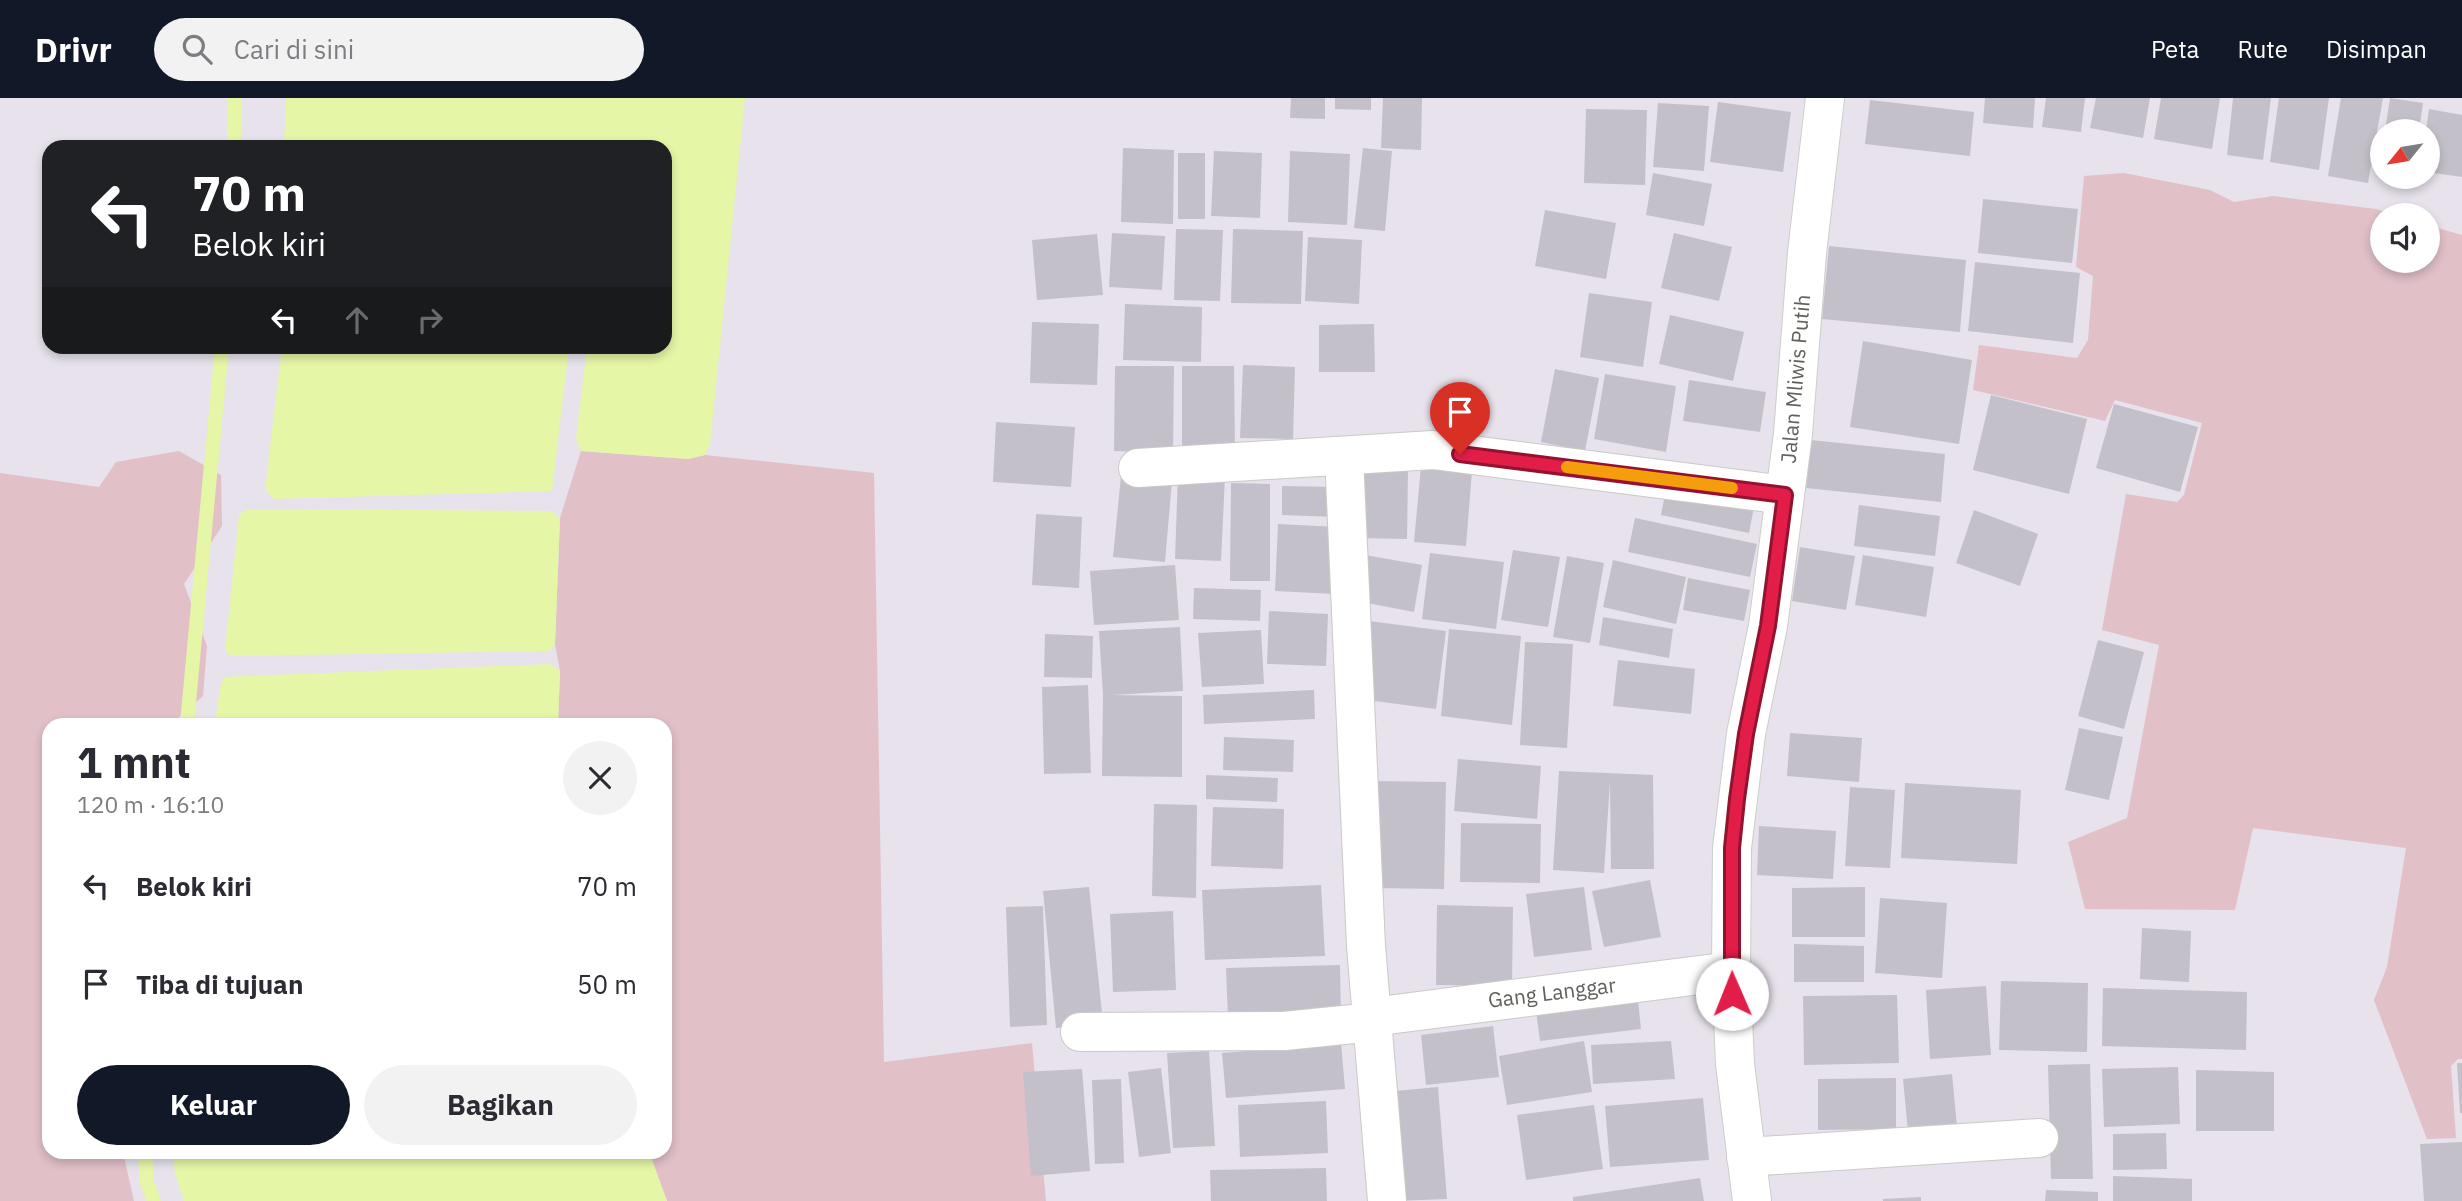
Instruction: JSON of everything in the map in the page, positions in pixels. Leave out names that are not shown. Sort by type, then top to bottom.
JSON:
[{"type":"street","name":"Jalan Mliwis Putih","points":[[1752,1201],[1735,1064],[1731,971],[1732,848],[1746,734],[1768,626],[1793,434],[1807,253],[1825,98]]},
{"type":"street","points":[[1138,468],[1433,450],[1785,495]]},
{"type":"street","points":[[1344,456],[1366,933],[1387,1201]]},
{"type":"street","name":"Gang Langgar","points":[[1080,1032],[1284,1031],[1731,971]]},
{"type":"street","points":[[1746,1157],[2039,1138]]},
{"type":"shaded area","points":[[286,98],[745,98],[710,444],[705,455],[688,459],[581,451],[576,438],[586,354],[672,354],[672,140],[284,140]]},
{"type":"shaded area","points":[[2124,173],[2210,190],[2234,202],[2273,196],[2370,208],[2370,273],[2440,273],[2440,229],[2462,235],[2462,1059],[2458,1059],[2451,1066],[2456,1138],[2427,1139],[2374,1000],[2387,967],[2406,848],[2253,828],[2235,910],[2085,909],[2068,842],[2127,818],[2159,645],[2102,630],[2126,494],[2177,502],[2184,495],[2202,423],[2115,400],[2105,421],[1973,390],[1979,345],[2077,358],[2088,340],[2093,276],[2076,267],[2084,176]]},
{"type":"shaded area","points":[[281,354],[568,354],[552,491],[274,499],[265,489]]},
{"type":"shaded area","points":[[179,451],[221,475],[222,526],[184,584],[207,646],[203,696],[178,718],[42,718],[42,1159],[125,1159],[134,1201],[0,1201],[0,473],[99,487],[116,462]]},
{"type":"shaded area","points":[[581,451],[688,459],[705,455],[874,473],[884,1062],[1032,1043],[1046,1201],[667,1201],[652,1159],[672,1159],[672,718],[558,718],[560,671],[555,644],[560,518]]},
{"type":"shaded area","points":[[248,509],[551,511],[560,518],[555,644],[549,651],[231,656],[225,650],[239,514]]},
{"type":"shaded area","points":[[550,664],[560,671],[558,718],[216,718],[224,677]]},
{"type":"shaded area","points":[[174,1159],[652,1159],[667,1201],[184,1201],[175,1174]]},
{"type":"building","points":[[1291,98],[1325,98],[1325,119],[1290,118]]},
{"type":"building","points":[[1335,98],[1371,98],[1371,110],[1335,109]]},
{"type":"building","points":[[1383,98],[1422,98],[1421,150],[1381,148]]},
{"type":"building","points":[[1985,98],[2035,98],[2033,128],[1983,123]]},
{"type":"building","points":[[2046,98],[2085,98],[2081,132],[2042,127]]},
{"type":"building","points":[[2096,98],[2150,98],[2143,138],[2090,128]]},
{"type":"building","points":[[2161,98],[2220,98],[2212,149],[2154,139]]},
{"type":"building","points":[[2233,98],[2271,98],[2263,160],[2227,155]]},
{"type":"building","points":[[2279,98],[2329,98],[2319,170],[2270,162]]},
{"type":"building","points":[[2341,98],[2383,98],[2379,119],[2370,119],[2368,183],[2328,176]]},
{"type":"building","points":[[2390,98],[2423,103],[2421,119],[2387,119]]},
{"type":"building","points":[[1870,100],[1974,112],[1970,156],[1865,144]]},
{"type":"building","points":[[1718,102],[1791,112],[1783,172],[1710,162]]},
{"type":"building","points":[[1658,103],[1709,106],[1704,171],[1653,167]]},
{"type":"building","points":[[1586,109],[1647,110],[1645,185],[1584,183]]},
{"type":"building","points":[[2429,109],[2462,115],[2462,177],[2440,174],[2440,119],[2428,119]]},
{"type":"building","points":[[1123,148],[1174,150],[1173,224],[1121,222]]},
{"type":"building","points":[[1363,148],[1392,151],[1385,231],[1354,228]]},
{"type":"building","points":[[1214,151],[1262,153],[1260,218],[1211,216]]},
{"type":"building","points":[[1290,151],[1350,154],[1347,225],[1288,222]]},
{"type":"building","points":[[1178,153],[1205,153],[1205,219],[1178,219]]},
{"type":"building","points":[[1653,173],[1712,184],[1704,226],[1646,215]]},
{"type":"building","points":[[1983,199],[2078,209],[2072,263],[1978,253]]},
{"type":"building","points":[[1545,210],[1616,223],[1606,279],[1535,266]]},
{"type":"building","points":[[1176,229],[1223,230],[1220,301],[1174,300]]},
{"type":"building","points":[[1233,229],[1303,231],[1301,304],[1231,303]]},
{"type":"building","points":[[1112,233],[1165,236],[1162,290],[1109,287]]},
{"type":"building","points":[[1674,233],[1732,247],[1719,301],[1661,288]]},
{"type":"building","points":[[1097,234],[1103,295],[1037,300],[1032,240]]},
{"type":"building","points":[[1308,237],[1362,240],[1359,304],[1305,301]]},
{"type":"building","points":[[1829,246],[1966,260],[1960,332],[1822,319]]},
{"type":"building","points":[[1975,262],[2080,273],[2073,343],[1968,331]]},
{"type":"building","points":[[1589,293],[1652,302],[1643,367],[1580,357]]},
{"type":"building","points":[[1125,304],[1202,307],[1201,362],[1123,360]]},
{"type":"building","points":[[1670,315],[1744,332],[1733,381],[1659,364]]},
{"type":"building","points":[[1032,322],[1099,324],[1097,385],[1030,383]]},
{"type":"building","points":[[1374,324],[1375,372],[1319,372],[1319,325]]},
{"type":"building","points":[[1863,341],[1972,360],[1959,444],[1850,427]]},
{"type":"building","points":[[1243,365],[1295,367],[1293,439],[1240,438]]},
{"type":"building","points":[[1115,366],[1174,366],[1173,453],[1114,451]]},
{"type":"building","points":[[1182,366],[1234,366],[1235,451],[1182,451]]},
{"type":"building","points":[[1555,369],[1599,378],[1585,451],[1541,442]]},
{"type":"building","points":[[1605,374],[1676,386],[1666,452],[1594,439]]},
{"type":"building","points":[[1689,380],[1766,392],[1760,432],[1683,421]]},
{"type":"building","points":[[1991,395],[2087,419],[2069,494],[1973,470]]},
{"type":"building","points":[[2114,404],[2198,427],[2180,492],[2096,468]]},
{"type":"building","points":[[996,422],[1075,427],[1071,487],[993,482]]},
{"type":"building","points":[[1811,440],[1945,454],[1941,502],[1806,488]]},
{"type":"building","points":[[1421,466],[1472,471],[1466,546],[1414,542]]},
{"type":"building","points":[[1356,470],[1408,471],[1407,539],[1355,538]]},
{"type":"building","points":[[1178,474],[1225,477],[1221,561],[1175,559]]},
{"type":"building","points":[[1121,476],[1172,481],[1165,562],[1113,557]]},
{"type":"building","points":[[1231,483],[1270,484],[1270,581],[1230,581]]},
{"type":"building","points":[[1282,486],[1336,487],[1336,517],[1282,515]]},
{"type":"building","points":[[1666,489],[1754,507],[1749,533],[1661,515]]},
{"type":"building","points":[[1859,505],[1940,516],[1935,556],[1854,546]]},
{"type":"building","points":[[1974,510],[2038,534],[2020,586],[1956,563]]},
{"type":"building","points":[[1036,514],[1082,517],[1079,588],[1032,585]]},
{"type":"building","points":[[1635,518],[1757,544],[1750,577],[1628,552]]},
{"type":"building","points":[[1278,524],[1338,527],[1335,594],[1275,591]]},
{"type":"building","points":[[1800,547],[1855,556],[1846,610],[1792,601]]},
{"type":"building","points":[[1513,550],[1560,557],[1548,627],[1501,620]]},
{"type":"building","points":[[1430,553],[1504,562],[1496,629],[1422,619]]},
{"type":"building","points":[[1365,555],[1422,565],[1414,612],[1357,601]]},
{"type":"building","points":[[1863,555],[1934,567],[1926,617],[1855,605]]},
{"type":"building","points":[[1567,556],[1604,563],[1590,643],[1553,637]]},
{"type":"building","points":[[1613,560],[1686,577],[1676,624],[1603,607]]},
{"type":"building","points":[[1175,565],[1179,620],[1094,625],[1090,571]]},
{"type":"building","points":[[1688,578],[1750,590],[1744,621],[1683,610]]},
{"type":"building","points":[[1194,588],[1261,590],[1260,621],[1193,619]]},
{"type":"building","points":[[1269,611],[1328,614],[1326,666],[1267,664]]},
{"type":"building","points":[[1603,617],[1673,629],[1669,658],[1599,645]]},
{"type":"building","points":[[1369,621],[1446,631],[1436,709],[1359,699]]},
{"type":"building","points":[[1180,627],[1183,691],[1112,695],[1182,696],[1182,777],[1102,776],[1103,695],[1099,631]]},
{"type":"building","points":[[1449,629],[1521,636],[1512,725],[1441,716]]},
{"type":"building","points":[[1261,630],[1264,684],[1202,687],[1198,633]]},
{"type":"building","points":[[1045,634],[1093,636],[1092,678],[1044,677]]},
{"type":"building","points":[[2098,640],[2144,652],[2124,729],[2078,716]]},
{"type":"building","points":[[1525,642],[1573,644],[1567,748],[1520,745]]},
{"type":"building","points":[[1618,660],[1695,669],[1691,714],[1613,706]]},
{"type":"building","points":[[1088,685],[1091,773],[1044,774],[1042,687]]},
{"type":"building","points":[[1314,690],[1315,719],[1204,724],[1203,695]]},
{"type":"building","points":[[2079,728],[2123,737],[2109,800],[2065,790]]},
{"type":"building","points":[[1790,733],[1862,738],[1859,782],[1787,776]]},
{"type":"building","points":[[1224,737],[1294,740],[1293,772],[1223,770]]},
{"type":"building","points":[[1458,759],[1541,766],[1537,819],[1454,811]]},
{"type":"building","points":[[1559,771],[1653,775],[1654,869],[1611,869],[1610,782],[1604,873],[1553,870]]},
{"type":"building","points":[[1206,775],[1278,778],[1277,802],[1206,799]]},
{"type":"building","points":[[1373,781],[1446,782],[1444,889],[1372,888]]},
{"type":"building","points":[[1905,783],[2021,790],[2017,864],[1901,858]]},
{"type":"building","points":[[1850,787],[1895,790],[1890,868],[1845,866]]},
{"type":"building","points":[[1154,804],[1197,805],[1196,898],[1152,896]]},
{"type":"building","points":[[1213,807],[1284,809],[1283,869],[1211,866]]},
{"type":"building","points":[[1461,823],[1541,824],[1540,883],[1460,882]]},
{"type":"building","points":[[1759,826],[1836,831],[1833,879],[1757,875]]},
{"type":"building","points":[[1650,880],[1661,937],[1604,947],[1592,891]]},
{"type":"building","points":[[1321,885],[1325,956],[1205,960],[1202,890]]},
{"type":"building","points":[[1089,887],[1103,1023],[1056,1028],[1043,891]]},
{"type":"building","points":[[1584,887],[1592,950],[1534,957],[1526,894]]},
{"type":"building","points":[[1865,887],[1865,937],[1792,937],[1792,888]]},
{"type":"building","points":[[1880,898],[1947,903],[1942,978],[1875,973]]},
{"type":"building","points":[[1437,905],[1513,907],[1512,986],[1436,985]]},
{"type":"building","points":[[1043,906],[1047,1025],[1010,1027],[1006,907]]},
{"type":"building","points":[[1173,911],[1176,990],[1113,992],[1110,914]]},
{"type":"building","points":[[2142,928],[2191,931],[2189,982],[2140,979]]},
{"type":"building","points":[[1794,944],[1864,946],[1864,982],[1794,982]]},
{"type":"building","points":[[1340,965],[1341,1017],[1228,1019],[1226,968]]},
{"type":"building","points":[[2001,981],[2088,983],[2087,1052],[1999,1050]]},
{"type":"building","points":[[1986,986],[1991,1055],[1930,1059],[1926,990]]},
{"type":"building","points":[[2103,988],[2247,992],[2246,1050],[2102,1046]]},
{"type":"building","points":[[1637,991],[1641,1029],[1540,1041],[1535,1003]]},
{"type":"building","points":[[1897,995],[1899,1063],[1804,1065],[1803,996]]},
{"type":"building","points":[[1493,1026],[1499,1077],[1426,1085],[1421,1035]]},
{"type":"building","points":[[1584,1041],[1592,1092],[1507,1105],[1499,1056]]},
{"type":"building","points":[[1671,1041],[1675,1079],[1593,1084],[1591,1045]]},
{"type":"building","points":[[1341,1043],[1345,1089],[1226,1098],[1222,1053]]},
{"type":"building","points":[[1209,1051],[1215,1146],[1173,1148],[1167,1053]]},
{"type":"building","points":[[2457,1063],[2462,1063],[2462,1113],[2460,1113]]},
{"type":"building","points":[[2090,1064],[2093,1179],[2051,1179],[2048,1065]]},
{"type":"building","points":[[2178,1067],[2180,1124],[2104,1127],[2102,1069]]},
{"type":"building","points":[[1161,1068],[1171,1153],[1139,1157],[1128,1072]]},
{"type":"building","points":[[1082,1069],[1090,1171],[1031,1176],[1023,1072]]},
{"type":"building","points":[[2196,1070],[2274,1072],[2274,1131],[2196,1131]]},
{"type":"building","points":[[1952,1074],[1958,1137],[1909,1142],[1903,1079]]},
{"type":"building","points":[[1896,1078],[1896,1129],[1818,1130],[1818,1079]]},
{"type":"building","points":[[1121,1079],[1124,1163],[1095,1164],[1092,1080]]},
{"type":"building","points":[[1438,1087],[1447,1199],[1393,1201],[1384,1092]]},
{"type":"building","points":[[1703,1098],[1709,1160],[1610,1167],[1605,1106]]},
{"type":"building","points":[[1326,1101],[1328,1153],[1240,1157],[1238,1105]]},
{"type":"building","points":[[1594,1105],[1603,1169],[1526,1180],[1517,1115]]},
{"type":"building","points":[[2166,1133],[2167,1169],[2113,1170],[2113,1134]]},
{"type":"building","points":[[2462,1142],[2462,1201],[2424,1201],[2420,1144]]},
{"type":"building","points":[[1326,1168],[1327,1201],[1211,1201],[1210,1170]]},
{"type":"building","points":[[2113,1176],[2192,1179],[2192,1201],[2113,1201]]},
{"type":"building","points":[[1700,1178],[1704,1201],[1573,1201],[1573,1197]]},
{"type":"building","points":[[2046,1190],[2098,1192],[2098,1201],[2045,1201]]},
{"type":"building","points":[[1921,1197],[1921,1201],[1883,1201],[1883,1199]]},
{"type":"waterway","points":[[234,140],[235,98]]},
{"type":"waterway","points":[[188,718],[221,354]]},
{"type":"waterway","points":[[145,1159],[147,1183],[154,1201]]},
{"type":"slow traffic","points":[[1567,467],[1732,488]]},
{"type":"route","points":[[1460,454],[1785,495],[1768,626],[1746,734],[1737,799],[1732,848],[1732,994]]}]
